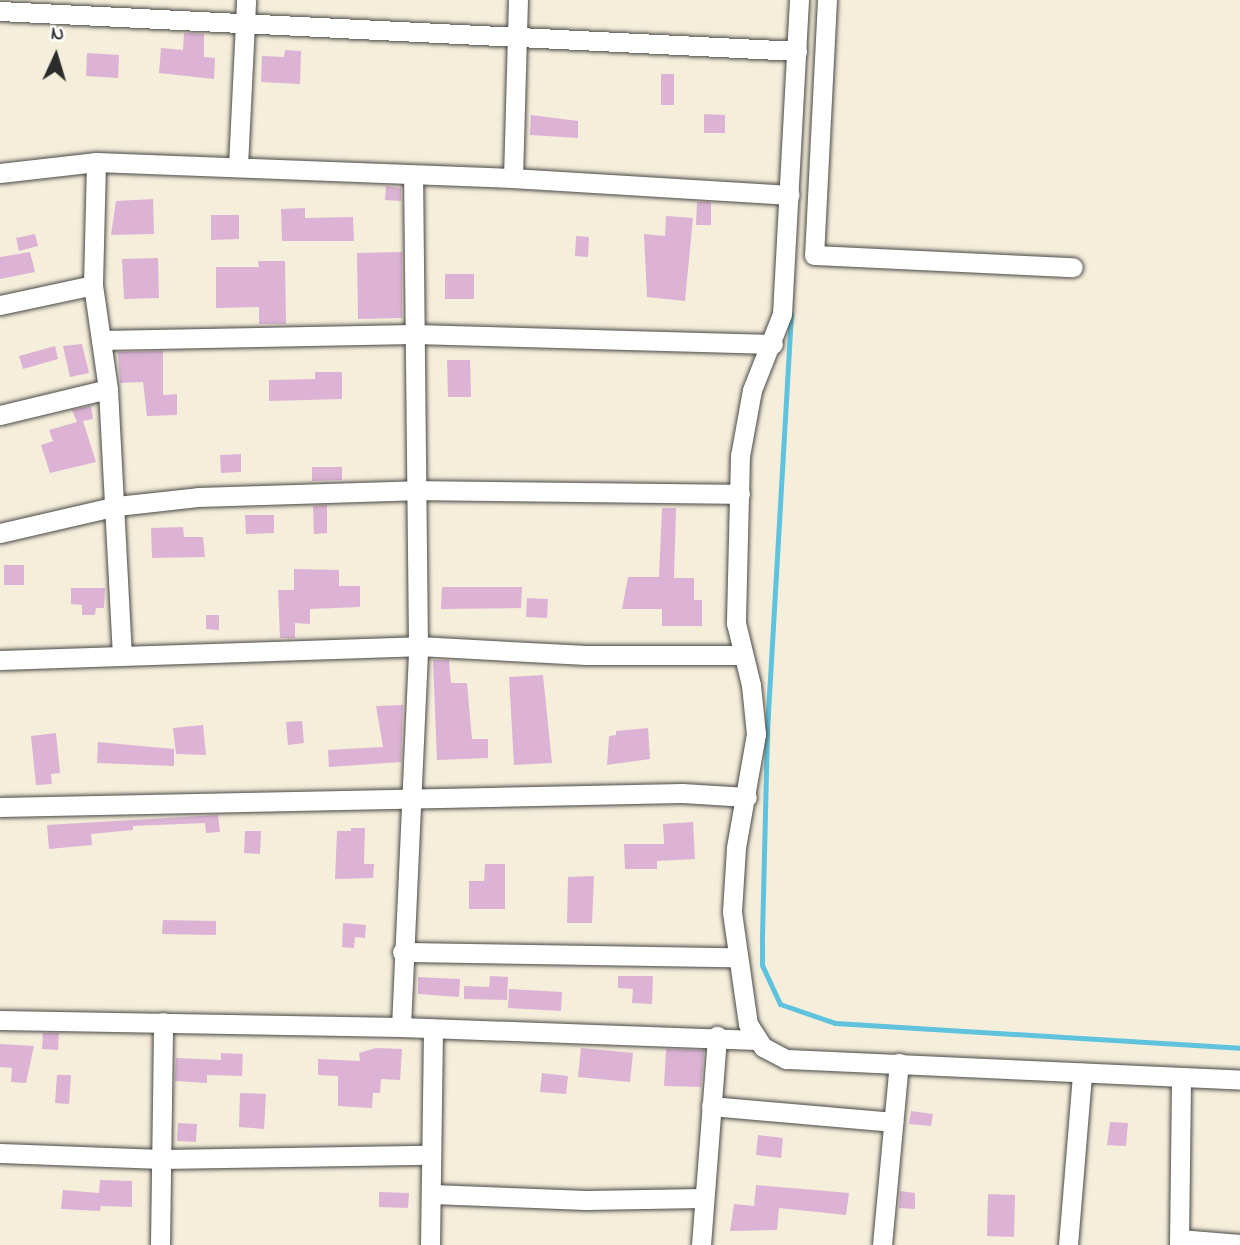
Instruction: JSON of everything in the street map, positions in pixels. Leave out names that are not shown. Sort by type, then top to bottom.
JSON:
[{"type":"street","points":[[238,166],[246,0]]},
{"type":"street","points":[[513,178],[518,0]]},
{"type":"street","points":[[799,0],[783,303],[773,344],[760,367],[746,413],[740,494],[736,623],[755,726],[747,797],[733,880],[736,957],[748,1024],[757,1040],[786,1059],[1240,1080]]},
{"type":"street","points":[[827,0],[814,255],[1073,267]]},
{"type":"street","points":[[0,11],[797,51]]},
{"type":"street","points":[[0,173],[96,162],[513,178],[789,195]]},
{"type":"street","points":[[96,162],[93,285],[108,389],[117,506],[122,653]]},
{"type":"street","points":[[401,1027],[402,952],[418,646],[413,176]]},
{"type":"street","points":[[0,305],[93,285]]},
{"type":"street","points":[[101,340],[414,334],[773,344]]},
{"type":"street","points":[[0,415],[108,389]]},
{"type":"street","points":[[0,533],[117,506],[198,497],[416,490],[740,494]]},
{"type":"street","points":[[0,660],[122,653],[418,646],[586,655],[743,655]]},
{"type":"street","points":[[0,807],[682,793],[747,797]]},
{"type":"street","points":[[402,952],[736,957]]},
{"type":"street","points":[[0,1020],[401,1027],[717,1036],[757,1040]]},
{"type":"street","points":[[160,1245],[163,1022]]},
{"type":"street","points":[[430,1245],[432,1194],[429,1155],[433,1029]]},
{"type":"street","points":[[701,1245],[717,1036]]},
{"type":"street","points":[[882,1245],[899,1063]]},
{"type":"street","points":[[1068,1245],[1082,1073]]},
{"type":"street","points":[[1181,1077],[1179,1242],[1240,1244]]},
{"type":"street","points":[[711,1106],[893,1122]]},
{"type":"street","points":[[0,1153],[162,1159],[429,1155]]},
{"type":"street","points":[[432,1194],[586,1200],[703,1198]]},
{"type":"building","points":[[184,33],[204,34],[204,57],[215,58],[214,79],[159,73],[161,48],[183,50]]},
{"type":"building","points":[[285,50],[301,51],[300,84],[261,82],[262,56],[284,57]]},
{"type":"building","points":[[87,53],[119,55],[118,78],[86,76]]},
{"type":"building","points":[[661,74],[674,74],[674,105],[661,105]]},
{"type":"building","points":[[704,114],[725,115],[725,133],[704,133]]},
{"type":"building","points":[[531,115],[578,121],[578,138],[530,135]]},
{"type":"building","points":[[386,186],[401,188],[401,201],[385,200]]},
{"type":"building","points":[[153,199],[154,234],[111,235],[116,201]]},
{"type":"building","points":[[697,202],[711,202],[711,225],[696,225]]},
{"type":"building","points":[[305,208],[305,218],[353,217],[354,241],[282,241],[281,209]]},
{"type":"building","points":[[211,215],[239,215],[239,239],[211,240]]},
{"type":"building","points":[[666,216],[693,218],[685,301],[647,297],[644,234],[665,236]]},
{"type":"building","points":[[35,234],[38,246],[19,251],[16,238]]},
{"type":"building","points":[[576,236],[589,237],[588,257],[575,256]]},
{"type":"building","points":[[30,252],[35,272],[0,279],[0,257]]},
{"type":"building","points":[[402,252],[402,318],[358,319],[357,253]]},
{"type":"building","points":[[158,258],[159,298],[124,299],[122,259]]},
{"type":"building","points":[[258,261],[285,261],[286,324],[259,324],[259,307],[216,308],[216,267],[259,267]]},
{"type":"building","points":[[445,274],[474,274],[474,299],[445,299]]},
{"type":"building","points":[[82,344],[89,373],[70,377],[63,346]]},
{"type":"building","points":[[55,346],[58,359],[23,369],[19,356]]},
{"type":"building","points":[[163,351],[163,395],[177,394],[177,415],[147,416],[143,382],[120,383],[118,352]]},
{"type":"building","points":[[447,360],[470,360],[471,397],[448,397]]},
{"type":"building","points":[[315,372],[342,372],[342,399],[269,401],[269,380],[315,379]]},
{"type":"building","points":[[91,406],[93,419],[83,421],[96,462],[50,473],[41,445],[53,441],[49,430],[77,422],[72,410]]},
{"type":"building","points":[[241,454],[241,472],[221,473],[220,455]]},
{"type":"building","points":[[312,467],[342,467],[342,480],[312,481]]},
{"type":"building","points":[[327,505],[327,533],[314,534],[313,506]]},
{"type":"building","points":[[662,508],[676,508],[674,578],[694,578],[694,600],[702,600],[702,626],[662,626],[662,609],[622,609],[628,577],[659,577]]},
{"type":"building","points":[[245,515],[274,515],[274,533],[246,534]]},
{"type":"building","points":[[183,527],[184,537],[203,537],[205,557],[152,558],[151,528]]},
{"type":"building","points":[[4,565],[24,565],[24,585],[4,585]]},
{"type":"building","points":[[294,569],[339,570],[339,586],[360,586],[360,607],[310,609],[310,624],[295,623],[295,638],[280,638],[278,590],[294,590]]},
{"type":"building","points":[[442,587],[522,587],[521,608],[441,609]]},
{"type":"building","points":[[71,588],[105,588],[104,608],[96,608],[95,615],[82,615],[82,605],[71,604]]},
{"type":"building","points":[[527,598],[548,599],[547,618],[526,617]]},
{"type":"building","points":[[206,615],[219,615],[219,630],[206,629]]},
{"type":"building","points":[[433,660],[449,660],[451,683],[467,683],[472,739],[488,739],[488,758],[437,760]]},
{"type":"building","points":[[543,675],[552,763],[514,765],[509,677]]},
{"type":"building","points":[[403,705],[401,762],[329,767],[328,750],[383,747],[376,706]]},
{"type":"building","points":[[302,721],[304,743],[288,745],[286,722]]},
{"type":"building","points":[[203,725],[206,755],[176,754],[173,728]]},
{"type":"building","points":[[648,728],[650,759],[607,765],[609,736],[616,735],[616,731]]},
{"type":"building","points":[[56,733],[60,773],[51,774],[52,784],[36,785],[31,736]]},
{"type":"building","points":[[98,742],[174,749],[174,766],[97,763]]},
{"type":"building","points":[[218,815],[220,832],[206,833],[205,823],[133,826],[133,830],[91,834],[92,845],[49,849],[47,825]]},
{"type":"building","points":[[693,822],[695,859],[657,861],[657,869],[625,869],[624,844],[664,844],[663,824]]},
{"type":"building","points":[[351,828],[365,828],[364,864],[374,864],[373,878],[335,879],[337,831],[351,831]]},
{"type":"building","points":[[245,831],[261,831],[260,854],[244,853]]},
{"type":"building","points":[[485,864],[505,864],[505,909],[469,909],[469,881],[484,881]]},
{"type":"building","points":[[594,876],[592,923],[567,923],[568,877]]},
{"type":"building","points":[[163,920],[216,921],[216,935],[162,934]]},
{"type":"building","points":[[343,923],[366,925],[365,938],[355,937],[354,948],[342,947]]},
{"type":"building","points":[[490,976],[508,977],[507,1000],[464,999],[464,986],[489,987]]},
{"type":"building","points":[[618,976],[653,976],[652,1004],[632,1003],[633,989],[618,988]]},
{"type":"building","points":[[418,977],[460,979],[459,997],[418,994]]},
{"type":"building","points":[[509,989],[562,992],[561,1011],[508,1008]]},
{"type":"building","points":[[43,1033],[59,1033],[58,1050],[42,1049]]},
{"type":"building","points":[[0,1044],[34,1046],[26,1083],[11,1082],[12,1068],[0,1067]]},
{"type":"building","points":[[376,1048],[402,1049],[400,1080],[381,1079],[380,1093],[373,1093],[372,1108],[338,1106],[338,1076],[318,1075],[318,1059],[360,1061],[359,1053]]},
{"type":"building","points":[[581,1048],[633,1053],[630,1082],[578,1077]]},
{"type":"building","points":[[666,1049],[704,1050],[701,1087],[664,1086]]},
{"type":"building","points":[[221,1053],[243,1054],[242,1076],[207,1075],[207,1083],[175,1081],[176,1058],[221,1060]]},
{"type":"building","points":[[542,1073],[568,1076],[566,1094],[540,1092]]},
{"type":"building","points":[[57,1075],[71,1075],[69,1104],[55,1103]]},
{"type":"building","points":[[240,1093],[266,1094],[264,1129],[239,1127]]},
{"type":"building","points":[[911,1111],[933,1114],[931,1126],[909,1124]]},
{"type":"building","points":[[1110,1122],[1128,1123],[1126,1146],[1107,1145]]},
{"type":"building","points":[[178,1123],[197,1124],[196,1142],[177,1141]]},
{"type":"building","points":[[758,1135],[783,1138],[781,1158],[756,1155]]},
{"type":"building","points":[[100,1180],[132,1181],[132,1207],[101,1206],[100,1211],[61,1209],[63,1190],[99,1193]]},
{"type":"building","points":[[756,1185],[849,1193],[846,1215],[779,1208],[777,1230],[730,1231],[734,1204],[754,1206]]},
{"type":"building","points":[[900,1191],[915,1193],[915,1209],[899,1208]]},
{"type":"building","points":[[379,1192],[409,1193],[408,1208],[379,1207]]},
{"type":"building","points":[[988,1194],[1015,1195],[1014,1237],[987,1236]]},
{"type":"waterway","points":[[791,314],[767,731],[762,940],[762,965],[780,1004],[835,1023],[1240,1048]]}]
